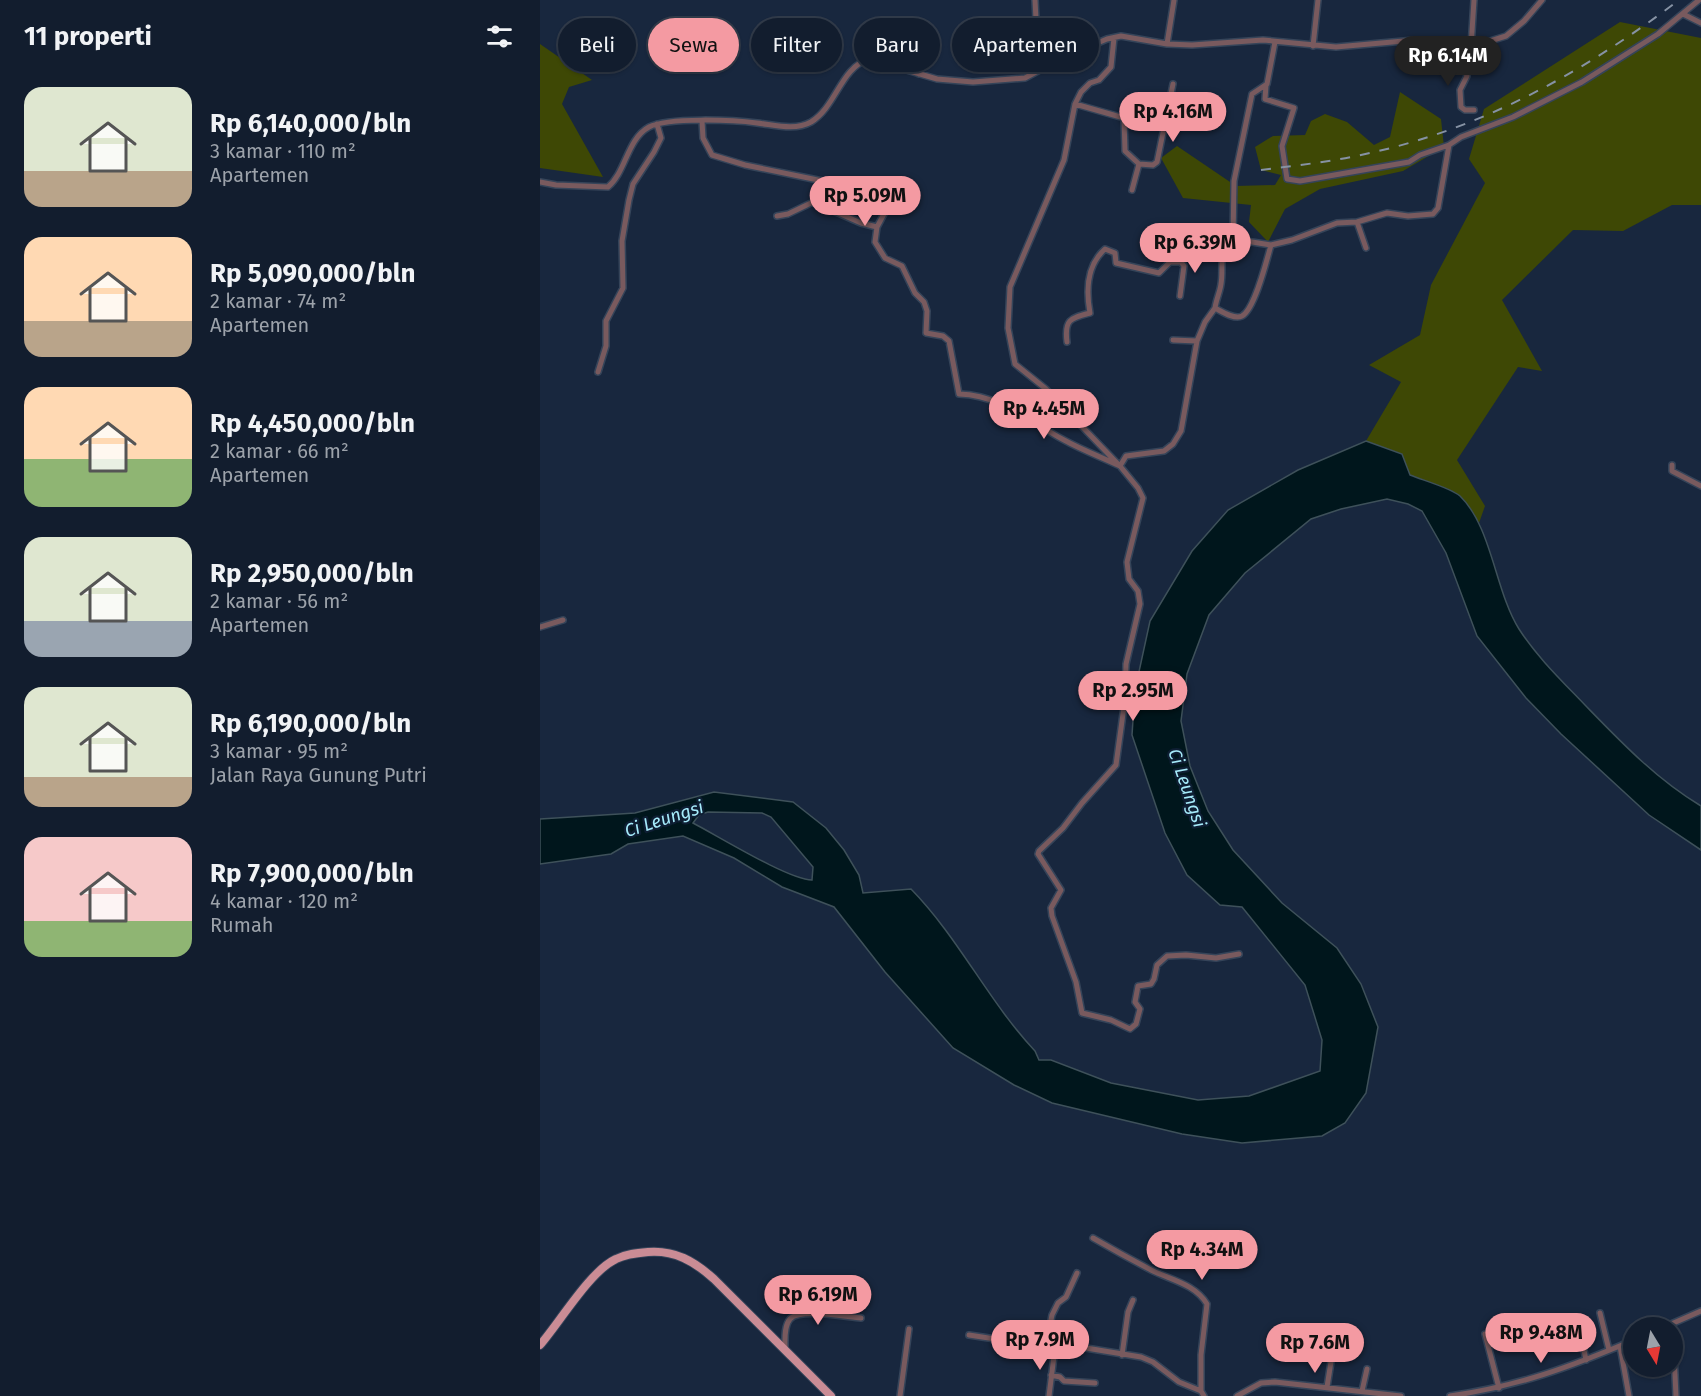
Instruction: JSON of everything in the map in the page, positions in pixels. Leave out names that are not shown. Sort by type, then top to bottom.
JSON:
[{"type":"main road","points":[[540,1345],[605,1265],[622,1257],[651,1252],[676,1254],[697,1264],[785,1347],[824,1393],[831,1396]]},
{"type":"street","points":[[1035,0],[1036,18]]},
{"type":"street","points":[[1167,44],[1174,0]]},
{"type":"street","points":[[1313,46],[1318,0]]},
{"type":"street","points":[[1471,47],[1474,0]]},
{"type":"street","points":[[1099,44],[1114,38],[1132,38],[1167,44],[1212,45],[1250,40],[1336,47],[1415,40],[1471,47],[1506,36],[1524,21],[1542,0]]},
{"type":"street","points":[[1275,42],[1265,99],[1292,107],[1295,111],[1282,146],[1287,179],[1300,181],[1409,162],[1420,155],[1449,145],[1461,137],[1513,117],[1582,82],[1658,34],[1699,0]]},
{"type":"street","points":[[1683,14],[1701,23]]},
{"type":"street","points":[[1114,38],[1111,68],[1100,80],[1090,83],[1081,92],[1076,104],[1064,160],[1010,287],[1008,328],[1015,364],[1046,389],[1120,466],[1143,498],[1127,562],[1129,579],[1138,591],[1140,604],[1125,664],[1125,699],[1116,765],[1082,803],[1064,828],[1038,854],[1061,890],[1051,908],[1052,916],[1076,982],[1082,1013],[1111,1020],[1130,1029],[1136,1024],[1140,1010],[1135,1002],[1138,986],[1151,984],[1156,965],[1167,956],[1216,958],[1239,954]]},
{"type":"street","points":[[1459,47],[1456,57],[1462,61],[1467,76],[1460,90],[1461,108],[1474,110]]},
{"type":"street","points":[[540,182],[556,185],[608,186],[615,180],[643,131],[657,124],[736,121],[789,127],[801,126],[811,122],[824,110],[848,75],[862,61],[869,59],[947,81],[1020,79],[1033,72]]},
{"type":"street","points":[[1076,104],[1123,116],[1125,151],[1139,164],[1154,165],[1157,162],[1173,84]]},
{"type":"street","points":[[1120,466],[1126,456],[1164,450],[1173,444],[1181,431],[1197,341],[1205,322],[1215,308],[1221,286],[1221,256],[1231,240],[1234,181],[1252,94],[1266,85]]},
{"type":"street","points":[[702,121],[703,138],[712,154],[745,165],[852,187],[876,195],[883,202],[885,212],[878,226],[875,242],[881,254],[902,266],[915,293],[924,302],[927,311],[925,331],[943,336],[949,341],[958,393],[976,394],[1004,404],[1063,440],[1120,466]]},
{"type":"street","points":[[598,372],[606,346],[606,321],[623,288],[624,218],[633,184],[661,138],[657,124]]},
{"type":"street","points":[[1180,262],[1198,234],[1271,245],[1336,223],[1357,222],[1387,213],[1408,216],[1430,215],[1437,212],[1449,145]]},
{"type":"street","points":[[1132,190],[1139,164]]},
{"type":"street","points":[[777,216],[788,214],[813,202],[861,223],[878,226]]},
{"type":"street","points":[[1357,222],[1366,248]]},
{"type":"street","points":[[1215,308],[1233,316],[1244,314],[1257,289],[1271,245]]},
{"type":"street","points":[[1067,342],[1065,330],[1071,319],[1078,314],[1090,313],[1086,286],[1094,264],[1105,249],[1115,253],[1116,262],[1155,273],[1161,272],[1170,262],[1180,262],[1184,266],[1180,296]]},
{"type":"street","points":[[1173,340],[1197,341]]},
{"type":"street","points":[[1672,465],[1672,471],[1701,486]]},
{"type":"street","points":[[540,627],[563,620]]},
{"type":"street","points":[[969,1335],[1055,1348],[1086,1348],[1141,1357],[1203,1393],[1201,1339],[1207,1304],[1203,1297],[1195,1290],[1093,1238]]},
{"type":"street","points":[[1046,1346],[1052,1315],[1058,1303],[1066,1298],[1077,1273]]},
{"type":"street","points":[[1122,1355],[1128,1312],[1133,1300]]},
{"type":"street","points":[[1683,1319],[1701,1311]]},
{"type":"street","points":[[785,1347],[787,1325],[791,1318],[801,1313],[861,1318]]},
{"type":"street","points":[[1600,1313],[1609,1350]]},
{"type":"street","points":[[900,1396],[909,1329]]},
{"type":"street","points":[[1580,1331],[1586,1360]]},
{"type":"street","points":[[1485,1334],[1499,1388]]},
{"type":"street","points":[[1327,1388],[1334,1343]]},
{"type":"street","points":[[1450,1396],[1487,1394],[1623,1345]]},
{"type":"street","points":[[1620,1346],[1629,1396]]},
{"type":"street","points":[[1049,1396],[1055,1348]]},
{"type":"street","points":[[1362,1391],[1367,1369]]},
{"type":"street","points":[[1051,1375],[1060,1377],[1064,1381],[1095,1383]]},
{"type":"street","points":[[1675,1377],[1676,1396]]},
{"type":"street","points":[[1237,1396],[1262,1383],[1275,1382],[1401,1396]]},
{"type":"green space","points":[[1620,22],[1701,38],[1701,205],[1672,205],[1623,231],[1573,230],[1502,300],[1542,371],[1518,367],[1457,460],[1485,506],[1479,523],[1459,495],[1410,475],[1366,441],[1401,382],[1369,365],[1420,335],[1431,285],[1485,183],[1469,159],[1484,109]]},
{"type":"green space","points":[[540,44],[558,56],[558,72],[580,72],[592,80],[569,87],[562,104],[603,177],[540,168]]},
{"type":"green space","points":[[1400,92],[1441,119],[1444,147],[1403,171],[1320,189],[1285,209],[1268,242],[1249,222],[1251,205],[1183,198],[1161,158],[1177,146],[1236,186],[1275,185],[1281,175],[1261,170],[1255,147],[1273,136],[1305,135],[1311,121],[1325,114],[1347,122],[1374,145],[1390,137]]},
{"type":"water","name":"Ci Leungsi","points":[[1366,441],[1402,454],[1410,475],[1460,496],[1471,509],[1479,525],[1511,614],[1534,649],[1612,733],[1669,784],[1701,806],[1701,850],[1649,815],[1561,734],[1526,698],[1477,636],[1446,553],[1422,511],[1408,504],[1387,499],[1341,509],[1311,519],[1245,573],[1209,615],[1187,674],[1181,721],[1190,766],[1208,811],[1233,850],[1282,903],[1337,948],[1361,984],[1378,1027],[1366,1093],[1345,1123],[1322,1136],[1242,1143],[1182,1134],[1052,1103],[1014,1085],[953,1048],[885,972],[834,907],[782,887],[734,858],[683,836],[628,844],[611,854],[540,864],[540,819],[635,813],[714,792],[793,802],[826,828],[844,850],[859,875],[863,893],[911,889],[944,928],[1018,1032],[1035,1051],[1039,1060],[1051,1060],[1111,1083],[1198,1100],[1249,1096],[1320,1071],[1322,1040],[1305,985],[1242,907],[1220,905],[1187,875],[1165,833],[1132,735],[1135,690],[1150,621],[1192,551],[1228,510],[1298,470]],"holes":[[[708,812],[762,813],[771,817],[813,867],[812,880],[787,873],[693,823],[699,815]]]},
{"type":"railway","points":[[1261,170],[1340,159],[1397,146],[1483,117],[1524,98],[1603,53],[1679,0]]}]
